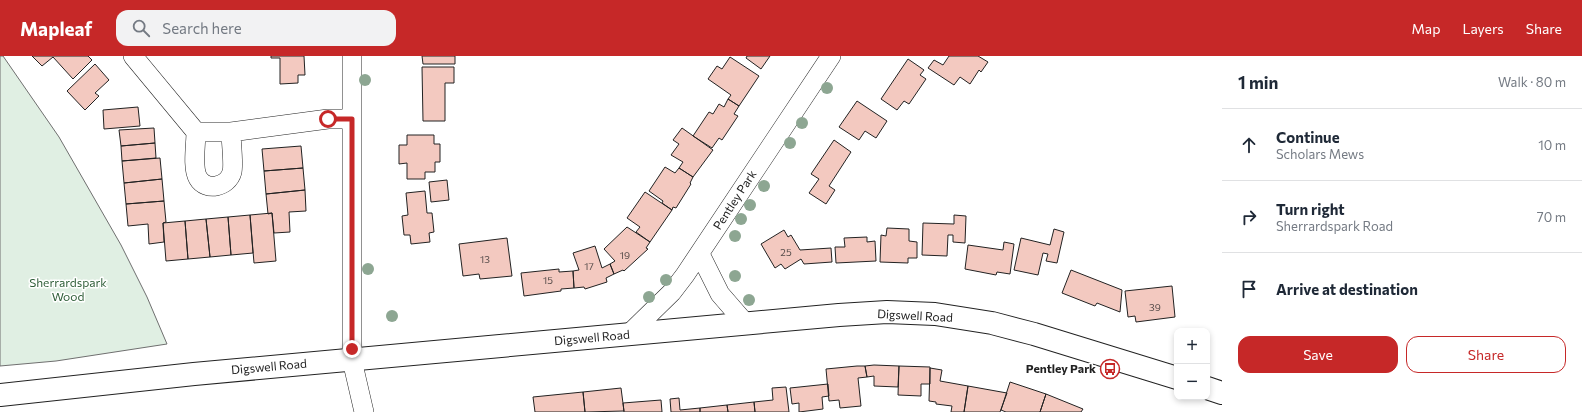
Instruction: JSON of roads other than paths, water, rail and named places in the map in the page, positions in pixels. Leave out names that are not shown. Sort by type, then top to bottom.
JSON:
[{"type":"street","points":[[132,56],[196,132],[195,170],[198,179],[204,184],[211,186],[221,185],[229,180],[232,172],[231,132]]},
{"type":"street","points":[[352,56],[352,360],[364,412]]},
{"type":"street","name":"Pentley Park","points":[[628,334],[672,292],[700,254],[831,56]]},
{"type":"street","points":[[196,132],[231,132],[328,119],[352,119]]},
{"type":"street","points":[[700,254],[720,294],[746,324]]},
{"type":"street","name":"Digswell Road","points":[[0,395],[194,374],[746,324],[840,314],[887,312],[935,314],[992,324],[1034,334],[1174,377]]},
{"type":"street","points":[[1210,389],[1222,394]]},
{"type":"place","name":"Pentley Park","points":[[1110,369]]},
{"type":"park label","name":"Sherrardspark Wood","points":[[68,290]]}]
